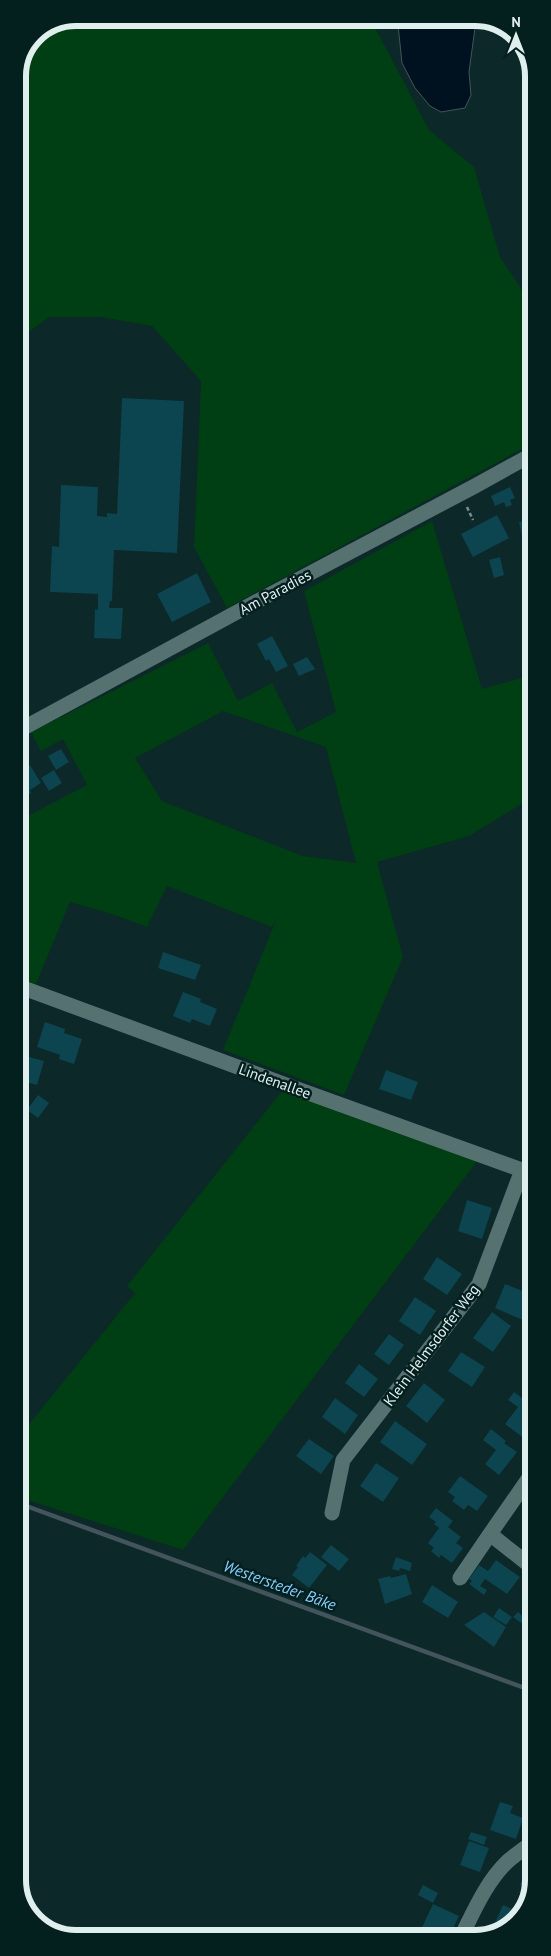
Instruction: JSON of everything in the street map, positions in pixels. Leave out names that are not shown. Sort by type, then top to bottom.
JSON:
[{"type":"street","name":"Am Paradies","points":[[26,726],[525,458]]},
{"type":"street","name":"Lindenallee","points":[[26,989],[525,1171]]},
{"type":"street","name":"Klein Helmsdorfer Weg","points":[[332,1513],[343,1460],[479,1284],[525,1179]]},
{"type":"street","points":[[460,1578],[525,1484]]},
{"type":"street","points":[[490,1534],[525,1562]]},
{"type":"street","points":[[465,1930],[485,1890],[509,1861],[525,1849]]},
{"type":"green space","points":[[76,26],[374,26],[429,130],[474,167],[500,257],[525,294],[525,447],[227,608],[194,547],[201,381],[152,326],[101,317],[49,317],[26,334],[26,76],[30,57],[41,41],[57,30]]},
{"type":"green space","points":[[432,521],[482,689],[525,677],[525,802],[469,836],[377,862],[403,957],[344,1095],[223,1050],[277,918],[272,927],[167,886],[147,927],[112,914],[70,902],[36,984],[26,981],[26,817],[87,785],[63,739],[41,751],[31,732],[208,643],[238,701],[272,683],[297,732],[336,712],[304,591]],"holes":[[[223,711],[326,747],[356,863],[303,856],[162,801],[135,758]]]},
{"type":"green space","points":[[26,688],[30,709],[26,711]]},
{"type":"green space","points":[[282,1091],[478,1160],[183,1550],[26,1500],[26,1428],[135,1293],[127,1286]]},
{"type":"water","points":[[398,26],[475,26],[469,72],[471,95],[465,108],[441,112],[430,106],[415,88],[402,63]]},
{"type":"building","points":[[122,398],[184,401],[177,553],[114,550],[112,601],[110,601],[109,608],[123,608],[121,639],[94,638],[95,609],[98,610],[98,594],[50,592],[52,546],[59,547],[61,485],[98,487],[97,516],[107,517],[107,513],[117,514]]},
{"type":"building","points":[[510,487],[515,498],[510,500],[512,505],[506,507],[504,502],[495,506],[491,496]]},
{"type":"building","points":[[497,515],[509,538],[473,557],[461,534]]},
{"type":"building","points":[[525,520],[525,550],[519,522]]},
{"type":"building","points":[[500,557],[504,575],[494,578],[489,560]]},
{"type":"building","points":[[197,573],[211,602],[172,622],[157,594]]},
{"type":"building","points":[[272,636],[288,666],[276,672],[269,659],[266,661],[257,644]]},
{"type":"building","points":[[307,657],[315,669],[299,676],[293,664]]},
{"type":"building","points":[[61,749],[69,762],[56,770],[48,756]]},
{"type":"building","points":[[30,765],[41,783],[30,790],[31,793],[26,796],[26,768]]},
{"type":"building","points":[[54,770],[62,783],[49,791],[41,778]]},
{"type":"building","points":[[163,952],[201,965],[195,980],[158,968]]},
{"type":"building","points":[[183,992],[201,999],[200,1002],[217,1009],[210,1026],[192,1019],[190,1023],[173,1016]]},
{"type":"building","points":[[45,1022],[65,1029],[64,1033],[82,1039],[74,1064],[59,1059],[60,1055],[37,1047]]},
{"type":"building","points":[[26,1056],[44,1061],[37,1085],[26,1082]]},
{"type":"building","points":[[386,1070],[418,1082],[411,1100],[379,1089]]},
{"type":"building","points":[[38,1095],[49,1103],[38,1118],[27,1110]]},
{"type":"building","points":[[467,1200],[492,1208],[482,1239],[458,1231]]},
{"type":"building","points":[[437,1257],[462,1274],[447,1295],[423,1279]]},
{"type":"building","points":[[505,1284],[525,1292],[525,1321],[495,1308]]},
{"type":"building","points":[[415,1297],[436,1311],[420,1335],[399,1321]]},
{"type":"building","points":[[492,1312],[511,1326],[493,1352],[473,1338]]},
{"type":"building","points":[[389,1334],[404,1345],[389,1365],[374,1354]]},
{"type":"building","points":[[461,1352],[485,1367],[472,1387],[448,1371]]},
{"type":"building","points":[[359,1364],[378,1379],[364,1397],[345,1383]]},
{"type":"building","points":[[424,1383],[445,1400],[427,1423],[406,1406]]},
{"type":"building","points":[[514,1392],[525,1400],[525,1439],[505,1424],[518,1407],[508,1400]]},
{"type":"building","points":[[335,1398],[358,1415],[345,1434],[322,1417]]},
{"type":"building","points":[[395,1421],[427,1444],[412,1465],[380,1442]]},
{"type":"building","points":[[491,1429],[506,1441],[504,1443],[517,1452],[499,1475],[485,1464],[496,1450],[483,1440]]},
{"type":"building","points":[[309,1439],[334,1456],[321,1474],[296,1456]]},
{"type":"building","points":[[376,1463],[399,1478],[383,1502],[360,1486]]},
{"type":"building","points":[[460,1476],[488,1496],[477,1511],[468,1505],[464,1510],[452,1501],[455,1497],[448,1492]]},
{"type":"building","points":[[436,1508],[453,1521],[448,1527],[461,1537],[456,1543],[463,1548],[452,1563],[441,1555],[439,1558],[431,1551],[434,1548],[428,1543],[439,1528],[434,1524],[436,1522],[429,1517]]},
{"type":"building","points":[[331,1545],[349,1559],[339,1571],[321,1557]]},
{"type":"building","points":[[310,1552],[327,1565],[309,1588],[292,1575],[303,1556],[305,1558]]},
{"type":"building","points":[[396,1557],[412,1563],[410,1571],[400,1568],[399,1571],[392,1569]]},
{"type":"building","points":[[496,1560],[520,1577],[507,1594],[485,1579],[480,1586],[487,1590],[484,1595],[469,1584],[472,1581],[469,1579],[479,1565],[488,1571]]},
{"type":"building","points":[[406,1574],[412,1594],[385,1604],[378,1579]]},
{"type":"building","points":[[432,1585],[458,1602],[448,1618],[422,1602]]},
{"type":"building","points":[[499,1608],[512,1617],[506,1625],[493,1617]]},
{"type":"building","points":[[484,1612],[506,1627],[494,1647],[464,1625]]},
{"type":"building","points":[[518,1612],[525,1618],[521,1623],[513,1617]]},
{"type":"building","points":[[500,1802],[513,1806],[510,1813],[523,1818],[516,1839],[490,1830]]},
{"type":"building","points":[[471,1832],[487,1837],[484,1845],[468,1839]]},
{"type":"building","points":[[469,1841],[489,1848],[480,1872],[460,1865]]},
{"type":"building","points":[[525,1871],[524,1886],[520,1885]]},
{"type":"building","points":[[423,1885],[438,1893],[433,1903],[418,1895]]},
{"type":"building","points":[[433,1904],[459,1916],[452,1930],[421,1930]]},
{"type":"building","points":[[503,1905],[514,1910],[508,1917],[494,1926]]},
{"type":"waterway","name":"Westersteder Bäke","points":[[26,1506],[525,1688]]}]
